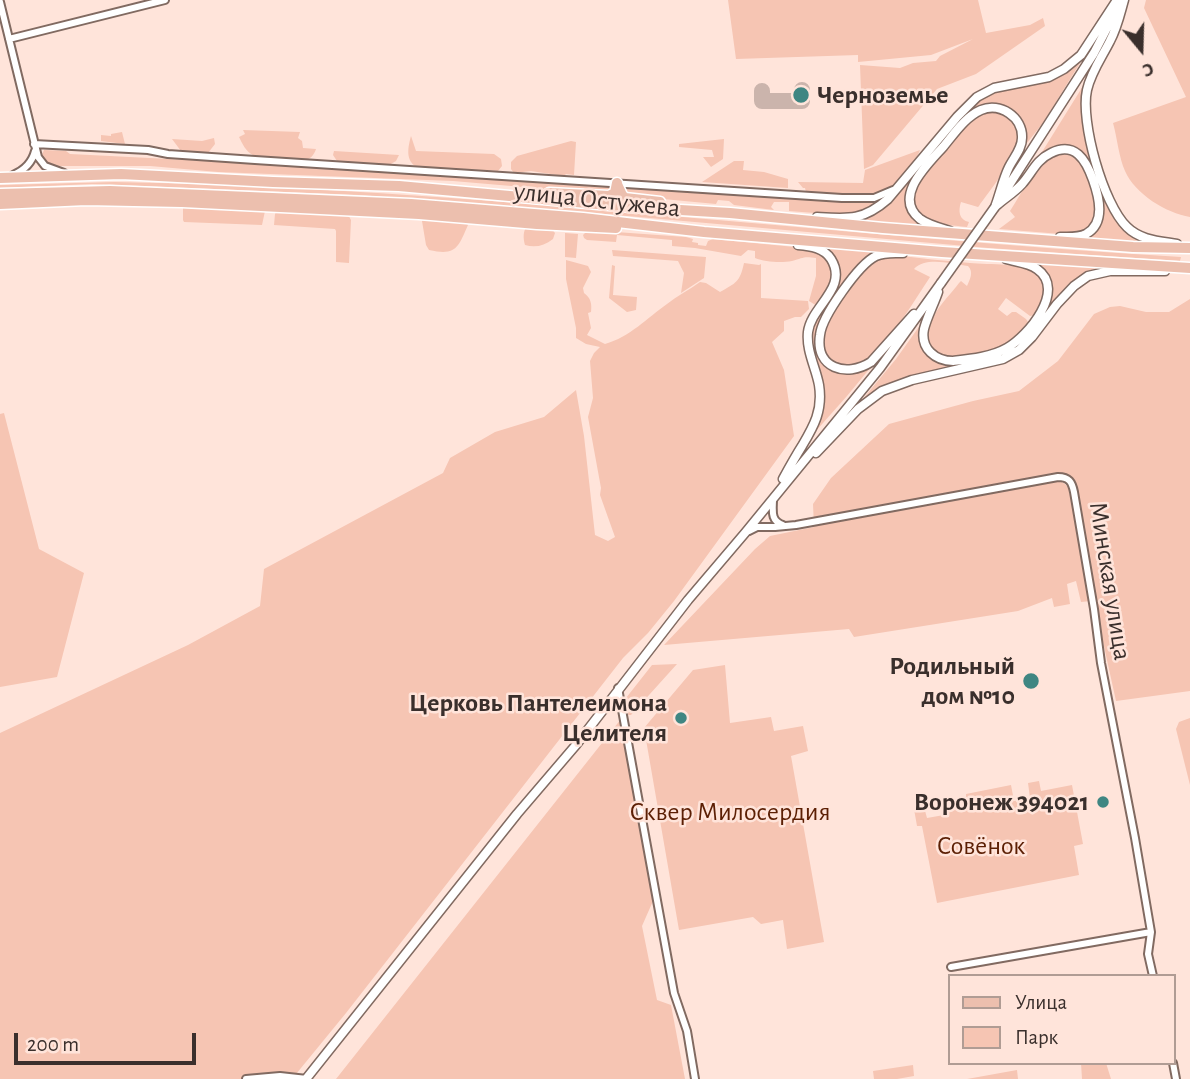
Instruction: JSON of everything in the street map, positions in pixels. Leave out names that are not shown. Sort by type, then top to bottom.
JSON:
[{"type":"main road","name":"улица Остужева","points":[[2,178],[121,174],[399,186],[883,228],[1133,247],[1190,247]]},
{"type":"main road","points":[[399,186],[606,196],[615,193],[617,183]]},
{"type":"main road","points":[[617,183],[622,195],[628,199],[730,213]]},
{"type":"main road","name":"улица Остужева","points":[[0,194],[110,191],[353,201],[556,216],[704,232],[942,252],[1190,269]]},
{"type":"main road","points":[[0,204],[86,200],[182,202],[411,213],[573,226],[704,232]]},
{"type":"street","points":[[9,39],[165,0]]},
{"type":"street","points":[[246,1079],[280,1076],[306,1079],[517,814],[576,745],[702,583],[880,368],[942,283],[1037,143],[1094,53],[1121,0]]},
{"type":"street","points":[[730,213],[840,218],[861,216],[878,208],[888,200],[957,117],[983,93],[994,88],[1049,77],[1069,66],[1081,55],[1121,0]]},
{"type":"street","points":[[1121,0],[1112,39],[1087,88],[1085,117],[1091,145],[1110,202],[1127,227],[1145,238],[1190,247]]},
{"type":"street","points":[[0,2],[40,161],[45,166],[68,174]]},
{"type":"street","points":[[957,233],[918,217],[911,203],[911,191],[919,175],[963,124],[980,111],[993,108],[1005,110],[1016,118],[1022,138],[1019,152],[1009,167],[995,207]]},
{"type":"street","points":[[2,178],[28,166],[35,146]]},
{"type":"street","points":[[35,146],[123,148],[255,160],[865,199],[892,191],[906,177]]},
{"type":"street","points":[[995,207],[1022,184],[1039,161],[1061,149],[1076,153],[1084,159],[1099,199],[1100,211],[1097,220],[1084,235],[1002,237]]},
{"type":"street","points":[[704,232],[810,246],[825,253],[833,262],[836,279],[833,289],[813,318],[808,334],[809,350],[820,387],[819,413],[773,497],[773,517],[785,526]]},
{"type":"street","points":[[942,252],[887,253],[866,263],[832,307],[822,326],[819,342],[824,358],[844,370],[862,368],[871,362],[942,283]]},
{"type":"street","points":[[942,283],[923,335],[929,352],[936,358],[953,361],[984,356],[1010,347],[1041,313],[1048,298],[1047,282],[1039,270],[1032,266],[984,255]]},
{"type":"street","points":[[784,484],[858,409],[882,391],[912,380],[1003,359],[1019,350],[1057,304],[1088,276],[1110,271],[1190,269]]},
{"type":"street","name":"Минская улица","points":[[745,533],[757,527],[796,525],[1052,478],[1064,477],[1070,481],[1105,686],[1152,932],[1148,954],[1153,974]]},
{"type":"street","points":[[618,688],[674,993],[687,1031],[695,1079]]},
{"type":"street","points":[[951,967],[1152,932]]},
{"type":"green space","points":[[728,0],[978,0],[986,33],[1030,25],[1043,18],[1045,26],[976,74],[937,89],[873,165],[864,169],[860,65],[900,68],[913,63],[936,61],[940,56],[973,39],[931,55],[858,62],[858,55],[736,59]]},
{"type":"green space","points":[[1146,0],[1190,0],[1190,217],[1162,207],[1136,187],[1123,166],[1113,123],[1186,97],[1144,8]]},
{"type":"green space","points":[[1078,63],[1043,123],[1027,143],[1018,115],[1008,107],[989,104],[976,108],[916,173],[907,199],[930,227],[858,221],[875,214],[889,203],[970,108],[985,95],[1069,70]]},
{"type":"green space","points":[[1083,86],[1081,105],[1084,131],[1101,184],[1139,239],[1154,244],[1083,239],[1097,228],[1102,220],[1099,194],[1075,149],[1042,152]]},
{"type":"green space","points":[[992,110],[1009,117],[1016,127],[1017,139],[1006,168],[978,207],[961,202],[960,215],[969,222],[967,227],[944,224],[924,217],[914,204],[920,180],[963,129],[982,114]]},
{"type":"green space","points":[[243,130],[300,132],[298,138],[302,141],[303,148],[316,149],[309,159],[304,160],[253,155],[246,150],[239,137],[245,134]]},
{"type":"green space","points":[[122,132],[125,144],[101,141],[101,135],[111,136]]},
{"type":"green space","points":[[411,136],[416,151],[494,154],[501,159],[502,166],[498,171],[417,167],[409,157]]},
{"type":"green space","points":[[214,138],[215,144],[208,153],[181,151],[172,139],[202,141]]},
{"type":"green space","points":[[724,139],[723,159],[711,167],[703,157],[714,157],[712,150],[679,147],[679,144]]},
{"type":"green space","points":[[571,141],[576,142],[574,175],[531,171],[514,173],[511,169],[511,162],[517,156]]},
{"type":"green space","points":[[44,150],[66,151],[70,154],[608,186],[612,189],[611,192],[558,190],[453,181],[218,172],[150,166],[58,166],[45,163],[41,157]]},
{"type":"green space","points":[[920,150],[912,165],[896,184],[877,195],[848,197],[811,194],[798,182],[863,183],[865,170]]},
{"type":"green space","points":[[334,151],[399,155],[396,161],[389,165],[337,161],[333,155]]},
{"type":"green space","points":[[1065,154],[1080,162],[1091,183],[1096,210],[1090,226],[1073,235],[999,229],[1015,217],[1010,211],[1039,168],[1055,156]]},
{"type":"green space","points":[[734,161],[744,161],[743,170],[764,172],[788,179],[788,188],[702,182]]},
{"type":"green space","points":[[114,182],[381,193],[1181,257],[1180,261],[988,248],[359,195],[92,184],[0,188],[0,185]]},
{"type":"green space","points":[[625,187],[860,203],[884,199],[865,212],[840,215],[789,211],[789,202],[774,202],[771,207],[774,210],[734,205],[729,201],[718,200],[716,204],[631,196],[623,190]]},
{"type":"green space","points":[[185,205],[265,211],[262,225],[184,222]]},
{"type":"green space","points":[[278,209],[347,213],[351,220],[349,263],[336,262],[335,229],[274,225]]},
{"type":"green space","points":[[426,217],[464,220],[468,225],[455,248],[438,252],[429,250],[426,245],[422,221]]},
{"type":"green space","points":[[527,226],[551,228],[555,233],[553,239],[539,246],[525,245]]},
{"type":"green space","points":[[588,230],[686,237],[693,239],[692,242],[698,245],[706,246],[708,241],[713,239],[805,248],[816,252],[830,263],[833,280],[817,306],[809,301],[816,276],[816,258],[768,261],[755,258],[755,251],[748,250],[741,256],[672,246],[672,240],[617,235],[616,242],[587,240],[583,235]]},
{"type":"green space","points":[[565,233],[578,234],[576,258],[565,257]]},
{"type":"green space","points":[[819,245],[882,251],[862,262],[816,335],[833,370],[852,373],[871,367],[815,432],[823,404],[811,345],[812,328],[836,291],[840,275],[836,261]]},
{"type":"green space","points":[[612,250],[706,257],[704,278],[681,293],[684,273],[678,261],[613,256]]},
{"type":"green space","points":[[894,255],[1026,268],[1039,275],[1042,280],[1042,301],[1035,315],[1030,316],[1006,298],[998,309],[1007,316],[1016,312],[1028,322],[1015,339],[992,351],[945,358],[930,349],[928,339],[931,321],[961,281],[967,286],[971,271],[968,266],[925,263],[914,269],[930,277],[880,349],[860,365],[836,365],[827,355],[823,341],[831,314],[868,266],[876,259]]},
{"type":"green space","points":[[566,260],[588,266],[591,272],[583,288],[591,306],[591,312],[588,313],[591,328],[587,335],[605,344],[630,332],[700,282],[720,292],[736,281],[744,263],[761,264],[761,298],[808,301],[809,309],[801,317],[784,321],[784,331],[772,342],[784,370],[794,436],[674,601],[623,658],[292,1079],[0,1079],[0,733],[188,645],[260,606],[264,569],[443,473],[450,458],[495,432],[544,417],[576,390],[595,535],[608,541],[615,537],[600,495],[588,417],[593,398],[590,361],[600,347],[586,344],[576,338],[566,279]]},
{"type":"green space","points":[[1032,263],[1105,268],[1076,281],[1038,329],[1016,350],[991,360],[911,378],[862,400],[921,324],[924,349],[935,361],[943,363],[960,363],[996,356],[1018,346],[1039,321],[1050,297],[1047,274]]},
{"type":"green space","points":[[612,265],[615,266],[613,295],[637,297],[636,310],[627,312],[609,298]]},
{"type":"green space","points":[[1190,299],[1190,691],[1116,701],[1094,601],[1076,490],[1072,479],[1057,473],[1048,474],[1050,480],[1066,485],[1072,495],[1091,601],[1081,602],[1076,581],[1067,584],[1070,604],[1054,607],[1052,598],[1018,611],[854,637],[849,629],[664,645],[770,536],[814,527],[813,504],[831,478],[889,424],[1019,391],[1058,361],[1094,314],[1110,307],[1169,312]]},
{"type":"green space","points":[[4,413],[39,549],[84,573],[57,677],[0,687],[0,414]]},
{"type":"green space","points":[[677,664],[631,715],[628,715],[626,698],[652,665]]},
{"type":"green space","name":"Сквер Милосердия","points":[[725,665],[730,723],[771,717],[774,731],[803,726],[808,751],[791,756],[824,942],[787,949],[783,920],[761,924],[753,917],[679,930],[644,728],[693,670]]},
{"type":"green space","points":[[1190,718],[1190,785],[1176,729],[1179,722]]},
{"type":"green space","points":[[621,719],[653,901],[642,926],[657,1000],[671,1005],[685,1079],[336,1079]]},
{"type":"green space","name":"Совёнок","points":[[1039,781],[1041,791],[1072,785],[1083,844],[1074,846],[1079,875],[937,903],[922,826],[917,826],[914,809],[924,807],[927,818],[944,815],[942,803],[966,798],[966,794],[1011,785],[1014,801],[1030,798],[1028,783]]},
{"type":"green space","points":[[913,1065],[914,1076],[874,1079],[873,1071]]},
{"type":"green space","points":[[1081,1065],[1107,1065],[1111,1079],[1082,1079]]},
{"type":"green space","points":[[1017,1070],[1018,1079],[967,1079]]},
{"type":"taxiway","points":[[762,91],[762,101],[802,101],[802,90]]},
{"type":"place","name":"Черноземье","points":[[801,95]]},
{"type":"place","name":"Родильный дом №10","points":[[1031,681]]},
{"type":"place","name":"Церковь Пантелеимона Целителя","points":[[681,718]]},
{"type":"place","name":"Воронеж 394021","points":[[1103,802]]}]
